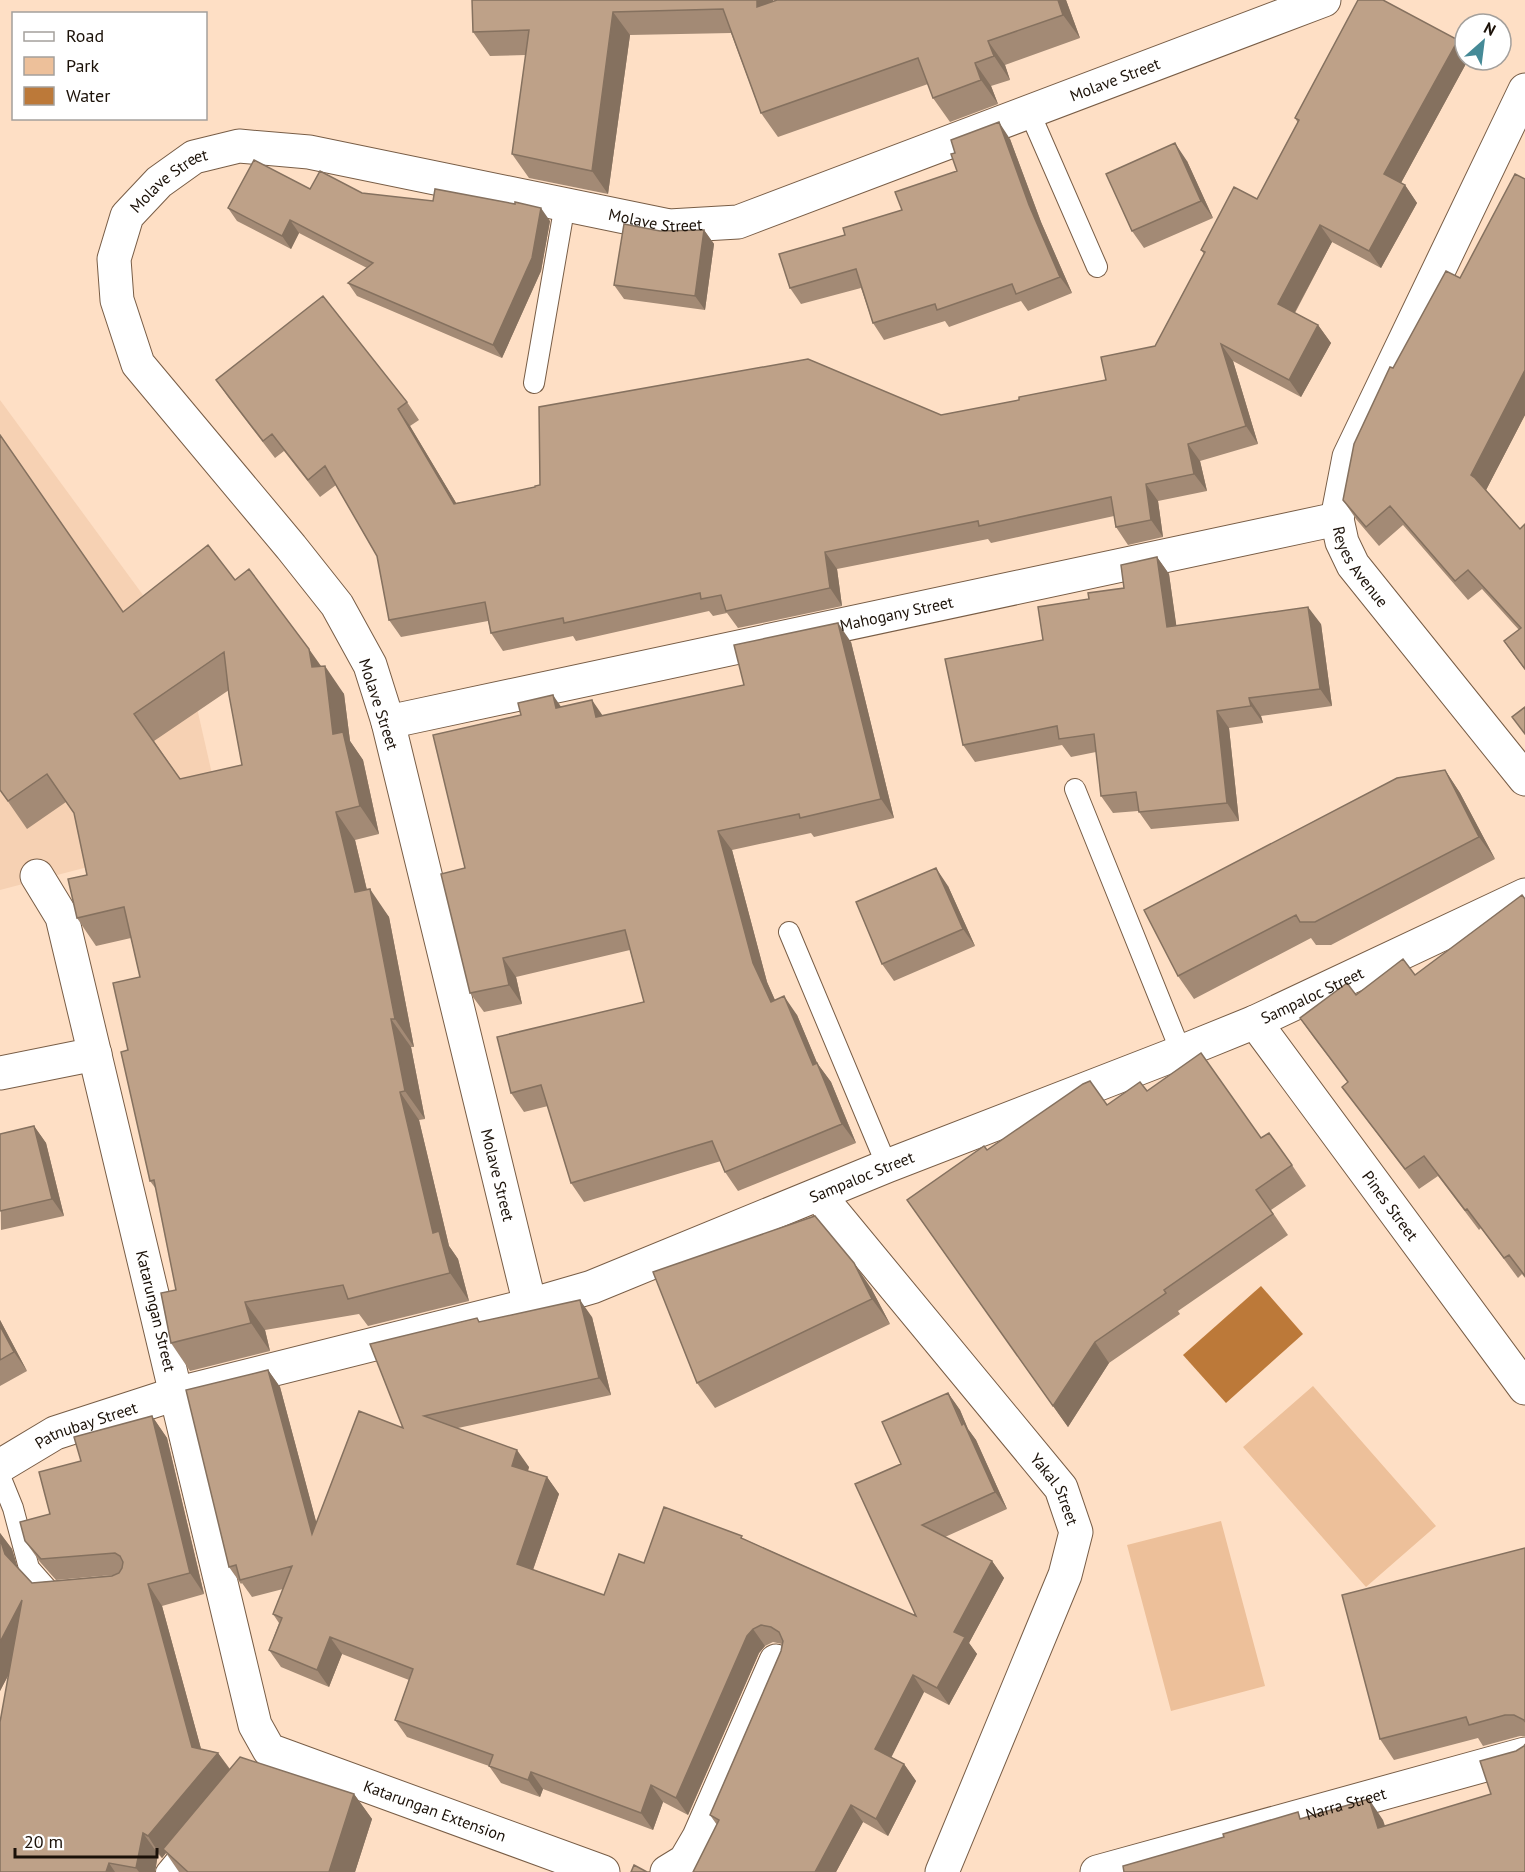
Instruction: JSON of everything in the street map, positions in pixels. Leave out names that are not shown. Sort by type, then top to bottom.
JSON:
[{"type":"street","name":"Molave Street","points":[[530,1305],[388,722],[370,664],[337,605],[138,364],[117,300],[114,259],[128,216],[159,182],[194,157],[239,146],[309,152],[669,226],[738,222],[1324,0]]},
{"type":"street","name":"Reyes Avenue","points":[[1525,90],[1348,457],[1337,519],[1342,542],[1353,565],[1525,779]]},
{"type":"street","name":"Mahogany Street","points":[[388,722],[1337,519]]},
{"type":"street","name":"Katarungan Street","points":[[37,876],[62,916],[262,1758]]},
{"type":"street","name":"Sampaloc Street","points":[[176,1394],[530,1305],[592,1287],[887,1166],[1255,1022],[1525,895]]},
{"type":"street","name":"Pines Street","points":[[1255,1022],[1525,1388]]},
{"type":"street","points":[[0,1073],[95,1054]]},
{"type":"street","name":"Yakal Street","points":[[819,1195],[1061,1488],[1076,1532],[1065,1575],[942,1872]]},
{"type":"street","name":"Patnubay Street","points":[[0,1466],[55,1433],[176,1394]]},
{"type":"street","points":[[667,1872],[686,1861],[699,1837],[776,1661]]},
{"type":"street","name":"Narra Street","points":[[1097,1872],[1525,1754]]},
{"type":"street","name":"Katarungan Extension","points":[[262,1758],[603,1872]]},
{"type":"lane","points":[[1029,111],[1097,267]]},
{"type":"lane","points":[[534,383],[565,204]]},
{"type":"lane","points":[[1075,789],[1181,1052]]},
{"type":"lane","points":[[789,932],[887,1166]]},
{"type":"lane","points":[[0,1476],[13,1508],[29,1568],[51,1593],[83,1589]]},
{"type":"lane","points":[[166,1872],[203,1828]]},
{"type":"shaded area","points":[[0,400],[184,651],[225,831],[0,890]]},
{"type":"green space","points":[[1313,1386],[1436,1526],[1366,1587],[1243,1447]]},
{"type":"green space","points":[[1221,1521],[1265,1686],[1171,1711],[1127,1545]]},
{"type":"water","points":[[1261,1286],[1303,1334],[1226,1403],[1183,1355]]},
{"type":"building","points":[[472,0],[757,0],[757,7],[777,0],[1058,0],[1063,15],[988,41],[994,56],[975,63],[981,80],[933,98],[918,58],[761,113],[723,9],[613,12],[592,171],[512,154],[529,30],[473,32]]},
{"type":"building","points":[[1358,0],[1383,0],[1453,37],[1453,49],[1384,174],[1405,185],[1369,251],[1320,225],[1278,304],[1318,325],[1289,380],[1221,344],[1246,426],[1188,444],[1194,474],[1146,484],[1151,520],[1116,527],[1111,497],[979,526],[978,521],[825,552],[830,588],[726,611],[721,595],[701,599],[700,593],[564,623],[563,618],[491,633],[485,602],[389,620],[377,556],[325,466],[308,480],[272,434],[263,441],[216,380],[323,296],[407,402],[398,409],[454,504],[540,485],[539,407],[808,359],[941,415],[1106,380],[1101,357],[1155,346],[1205,252],[1201,250],[1234,187],[1257,199],[1299,120],[1295,118]]},
{"type":"building","points":[[999,122],[1029,205],[1060,277],[1016,294],[1012,284],[937,310],[935,304],[873,323],[856,269],[790,288],[779,254],[845,235],[843,228],[902,210],[895,192],[957,171],[951,154],[955,153],[951,140]]},
{"type":"building","points":[[1175,143],[1201,201],[1132,231],[1106,174]]},
{"type":"building","points":[[254,160],[310,189],[320,171],[362,193],[433,201],[435,189],[541,208],[532,258],[493,345],[348,283],[373,263],[290,220],[282,236],[228,208]]},
{"type":"building","points":[[1515,174],[1525,179],[1525,370],[1471,475],[1520,529],[1525,524],[1525,669],[1504,641],[1521,628],[1468,570],[1455,581],[1390,506],[1366,527],[1343,500],[1354,444],[1390,367],[1393,368],[1446,271],[1460,278]]},
{"type":"building","points":[[624,224],[660,231],[704,230],[695,296],[614,285]]},
{"type":"building","points":[[0,435],[123,612],[208,545],[235,580],[249,569],[309,649],[312,667],[325,666],[333,734],[343,732],[360,806],[336,812],[355,892],[370,889],[395,1019],[391,1019],[405,1091],[400,1092],[433,1233],[439,1231],[450,1273],[348,1299],[343,1285],[245,1302],[251,1323],[171,1343],[161,1293],[176,1290],[154,1180],[150,1181],[121,1052],[128,1050],[113,983],[140,977],[124,907],[77,918],[68,879],[87,875],[74,813],[47,774],[8,801],[0,790]],"holes":[[[224,652],[229,695],[242,765],[180,779],[134,714]]]},
{"type":"building","points":[[1157,557],[1167,627],[1308,607],[1320,689],[1249,698],[1251,706],[1217,711],[1227,803],[1139,812],[1136,792],[1101,796],[1094,734],[1059,739],[1057,726],[963,745],[945,659],[1043,640],[1038,607],[1089,599],[1088,593],[1124,588],[1121,565]]},
{"type":"building","points":[[838,623],[881,799],[800,818],[799,814],[718,831],[753,963],[771,1002],[784,996],[813,1065],[817,1063],[842,1124],[725,1172],[712,1141],[571,1183],[541,1085],[511,1093],[497,1037],[644,1002],[625,930],[503,958],[509,985],[470,993],[441,874],[465,868],[433,735],[521,715],[518,703],[553,695],[556,708],[592,700],[596,717],[744,685],[734,645]]},
{"type":"building","points":[[1525,707],[1525,734],[1512,717]]},
{"type":"building","points":[[1445,770],[1479,837],[1315,922],[1300,922],[1296,915],[1178,976],[1144,910],[1397,778]]},
{"type":"building","points":[[936,868],[963,929],[882,964],[856,902]]},
{"type":"building","points":[[1522,895],[1525,899],[1525,1276],[1509,1255],[1504,1258],[1424,1156],[1405,1169],[1342,1087],[1348,1082],[1300,1018],[1347,983],[1356,995],[1403,959],[1415,975]]},
{"type":"building","points":[[1201,1053],[1261,1138],[1269,1133],[1292,1165],[1256,1190],[1273,1214],[1164,1290],[1166,1293],[1095,1342],[1053,1406],[907,1200],[984,1146],[987,1150],[1083,1084],[1090,1081],[1107,1105],[1140,1082],[1147,1091]]},
{"type":"building","points":[[34,1126],[52,1199],[0,1211],[0,1134]]},
{"type":"building","points":[[815,1216],[854,1263],[872,1299],[697,1383],[653,1272]]},
{"type":"building","points":[[580,1300],[599,1378],[424,1416],[517,1450],[512,1466],[547,1477],[517,1564],[604,1595],[619,1554],[644,1563],[664,1507],[742,1536],[741,1538],[916,1616],[855,1484],[901,1464],[882,1422],[948,1393],[995,1492],[922,1525],[992,1561],[954,1632],[965,1637],[937,1688],[913,1675],[875,1749],[904,1764],[876,1819],[851,1805],[815,1872],[693,1872],[719,1820],[710,1815],[781,1651],[783,1641],[779,1632],[771,1627],[761,1625],[747,1636],[676,1798],[651,1785],[641,1813],[531,1772],[528,1780],[489,1766],[493,1755],[395,1720],[413,1669],[330,1637],[317,1670],[269,1650],[282,1618],[273,1614],[292,1566],[240,1580],[236,1565],[229,1567],[186,1390],[268,1370],[312,1534],[359,1411],[403,1428],[370,1344],[477,1318],[479,1322]]},
{"type":"building","points":[[0,1326],[14,1352],[0,1360]]},
{"type":"building","points":[[152,1416],[190,1573],[148,1584],[192,1747],[218,1753],[148,1836],[143,1833],[136,1868],[109,1863],[106,1872],[0,1872],[0,1722],[22,1600],[0,1642],[0,1539],[5,1554],[32,1583],[112,1576],[119,1573],[123,1562],[115,1553],[41,1559],[25,1541],[20,1522],[50,1514],[39,1472],[81,1461],[74,1437]]},
{"type":"building","points":[[1525,1548],[1525,1722],[1514,1715],[1505,1715],[1469,1725],[1466,1717],[1380,1739],[1342,1595]]},
{"type":"building","points":[[1525,1744],[1525,1872],[1124,1872],[1123,1866],[1224,1837],[1223,1834],[1298,1812],[1300,1819],[1369,1799],[1378,1828],[1491,1794],[1480,1761],[1516,1751]]},
{"type":"building","points":[[240,1757],[354,1794],[329,1872],[188,1872],[163,1849]]},
{"type":"building","points":[[634,1865],[647,1872],[631,1872]]}]
